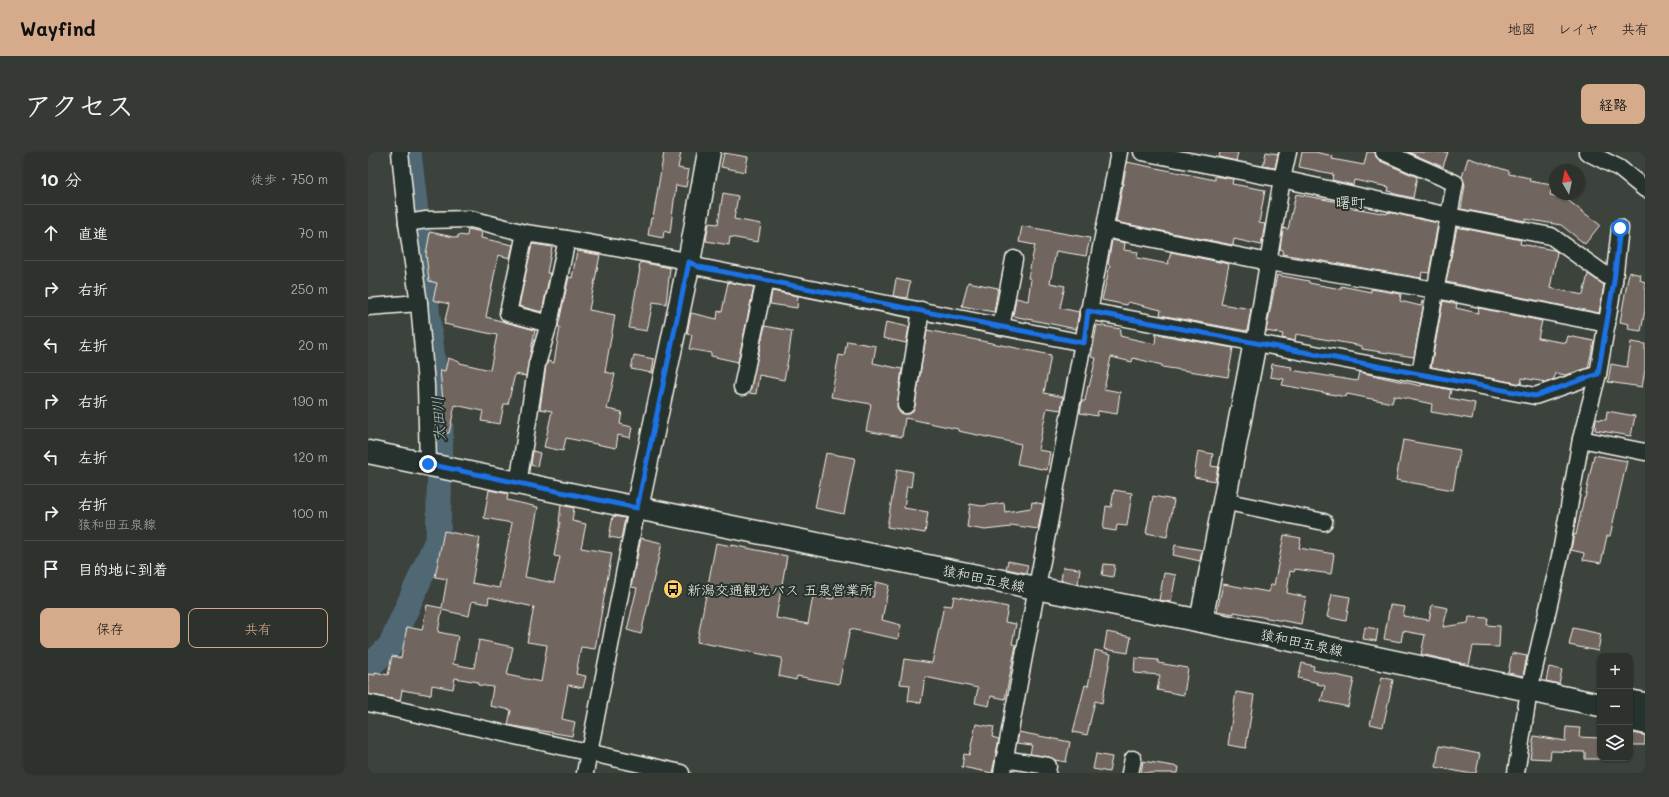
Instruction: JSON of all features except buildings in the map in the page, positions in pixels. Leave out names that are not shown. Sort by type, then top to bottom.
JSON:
[{"type":"main road","points":[[637,508],[689,262],[709,152]]},
{"type":"main road","points":[[1201,621],[1223,501],[1255,342]]},
{"type":"main road","name":"猿和田五泉線","points":[[368,452],[518,484],[1201,621],[1596,704]]},
{"type":"main road","points":[[1633,712],[1645,714]]},
{"type":"street","points":[[400,152],[407,223],[419,303],[426,385],[438,466]]},
{"type":"street","points":[[1047,773],[1048,766],[1003,766],[1119,152]]},
{"type":"street","points":[[1142,152],[1282,179],[1449,216],[1551,236],[1614,281]]},
{"type":"street","points":[[1255,342],[1282,179],[1288,152]]},
{"type":"street","points":[[1384,152],[1455,183],[1420,374]]},
{"type":"street","points":[[1587,152],[1619,168],[1645,189]]},
{"type":"street","points":[[407,223],[426,220],[471,219],[525,233],[567,239],[689,262],[699,267],[1084,343]]},
{"type":"street","points":[[1516,773],[1529,691],[1561,552],[1581,439],[1598,374],[1614,281],[1620,228]]},
{"type":"street","points":[[1104,229],[1269,262],[1436,290],[1607,324]]},
{"type":"street","points":[[525,233],[508,313],[549,324]]},
{"type":"street","points":[[518,484],[537,364],[549,324],[567,239]]},
{"type":"street","points":[[1001,327],[1014,259]]},
{"type":"street","points":[[742,387],[765,280]]},
{"type":"street","points":[[368,307],[419,303]]},
{"type":"street","points":[[906,405],[921,310]]},
{"type":"street","points":[[1088,311],[1535,396],[1598,374]]},
{"type":"street","points":[[1581,439],[1645,452]]},
{"type":"street","points":[[1223,501],[1324,522]]},
{"type":"street","points":[[584,773],[637,508]]},
{"type":"street","points":[[1633,699],[1645,701]]},
{"type":"street","points":[[368,703],[681,773]]},
{"type":"street","points":[[1633,723],[1645,726]]},
{"type":"waterway","name":"太田川","points":[[368,668],[390,646],[438,538],[441,429],[409,152]]},
{"type":"place","name":"新潟交通観光バス 五泉営業所","points":[[673,589]]},
{"type":"district","name":"曙町","points":[[1350,202]]},
{"type":"route","points":[[428,464],[637,508],[689,262],[699,267],[1084,343],[1088,311],[1535,396],[1598,374],[1614,281],[1620,228]]}]
